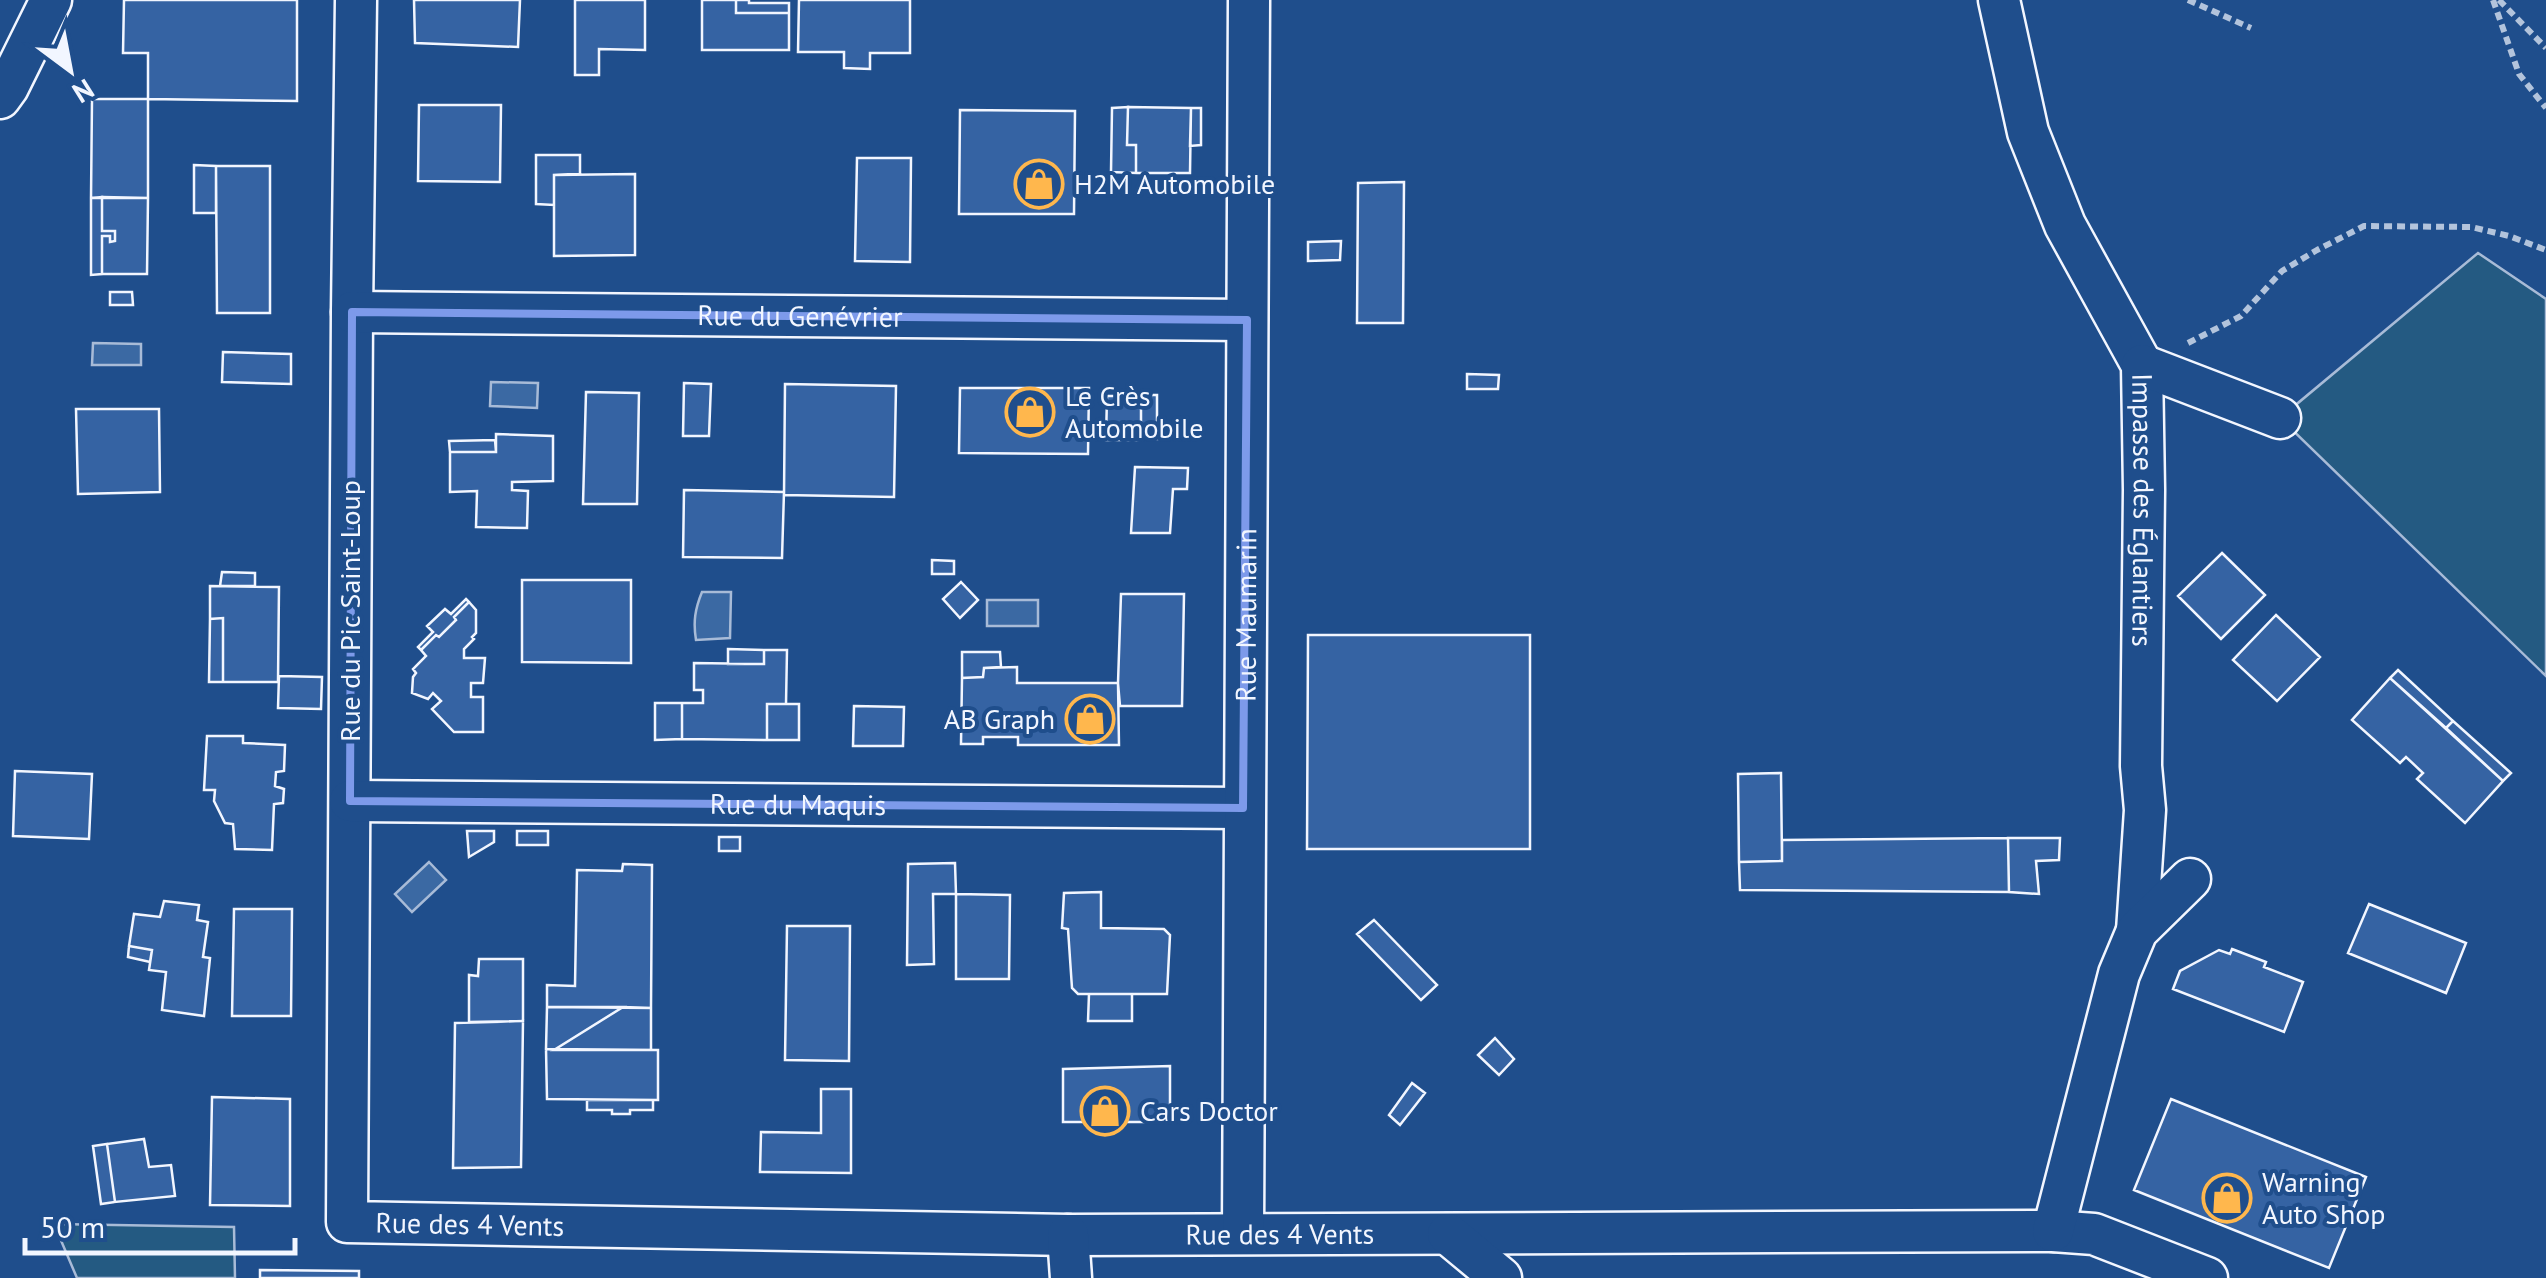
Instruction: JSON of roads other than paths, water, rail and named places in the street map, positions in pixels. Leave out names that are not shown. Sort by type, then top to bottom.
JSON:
[{"type":"street","points":[[0,98],[51,0]]},
{"type":"street","name":"Rue du Pic Saint-Loup","points":[[347,1222],[356,0]]},
{"type":"street","name":"Rue Maumarin","points":[[1243,1233],[1248,0]]},
{"type":"street","name":"Impasse des Églantiers","points":[[1999,0],[2028,132],[2065,225],[2142,366],[2141,766],[2145,810],[2137,931],[2119,974],[2053,1231]]},
{"type":"street","name":"Rue du Genévrier","points":[[352,312],[1247,320]]},
{"type":"street","points":[[2142,366],[2280,418]]},
{"type":"street","name":"Rue du Maquis","points":[[350,802],[1243,808]]},
{"type":"street","name":"Impasse des Églantiers","points":[[2137,931],[2190,879]]},
{"type":"street","name":"Rue des 4 Vents","points":[[347,1222],[1068,1235],[2053,1231],[2094,1234],[2207,1278]]},
{"type":"street","points":[[1448,1234],[1501,1278]]},
{"type":"street","points":[[1068,1235],[1071,1278]]},
{"type":"place","name":"H2M Automobile","points":[[1039,184]]},
{"type":"place","name":"Le Crès Automobile","points":[[1030,412]]},
{"type":"place","name":"AB Graph","points":[[1090,719]]},
{"type":"place","name":"Cars Doctor","points":[[1105,1111]]},
{"type":"place","name":"Warning Auto Shop","points":[[2227,1198]]}]
